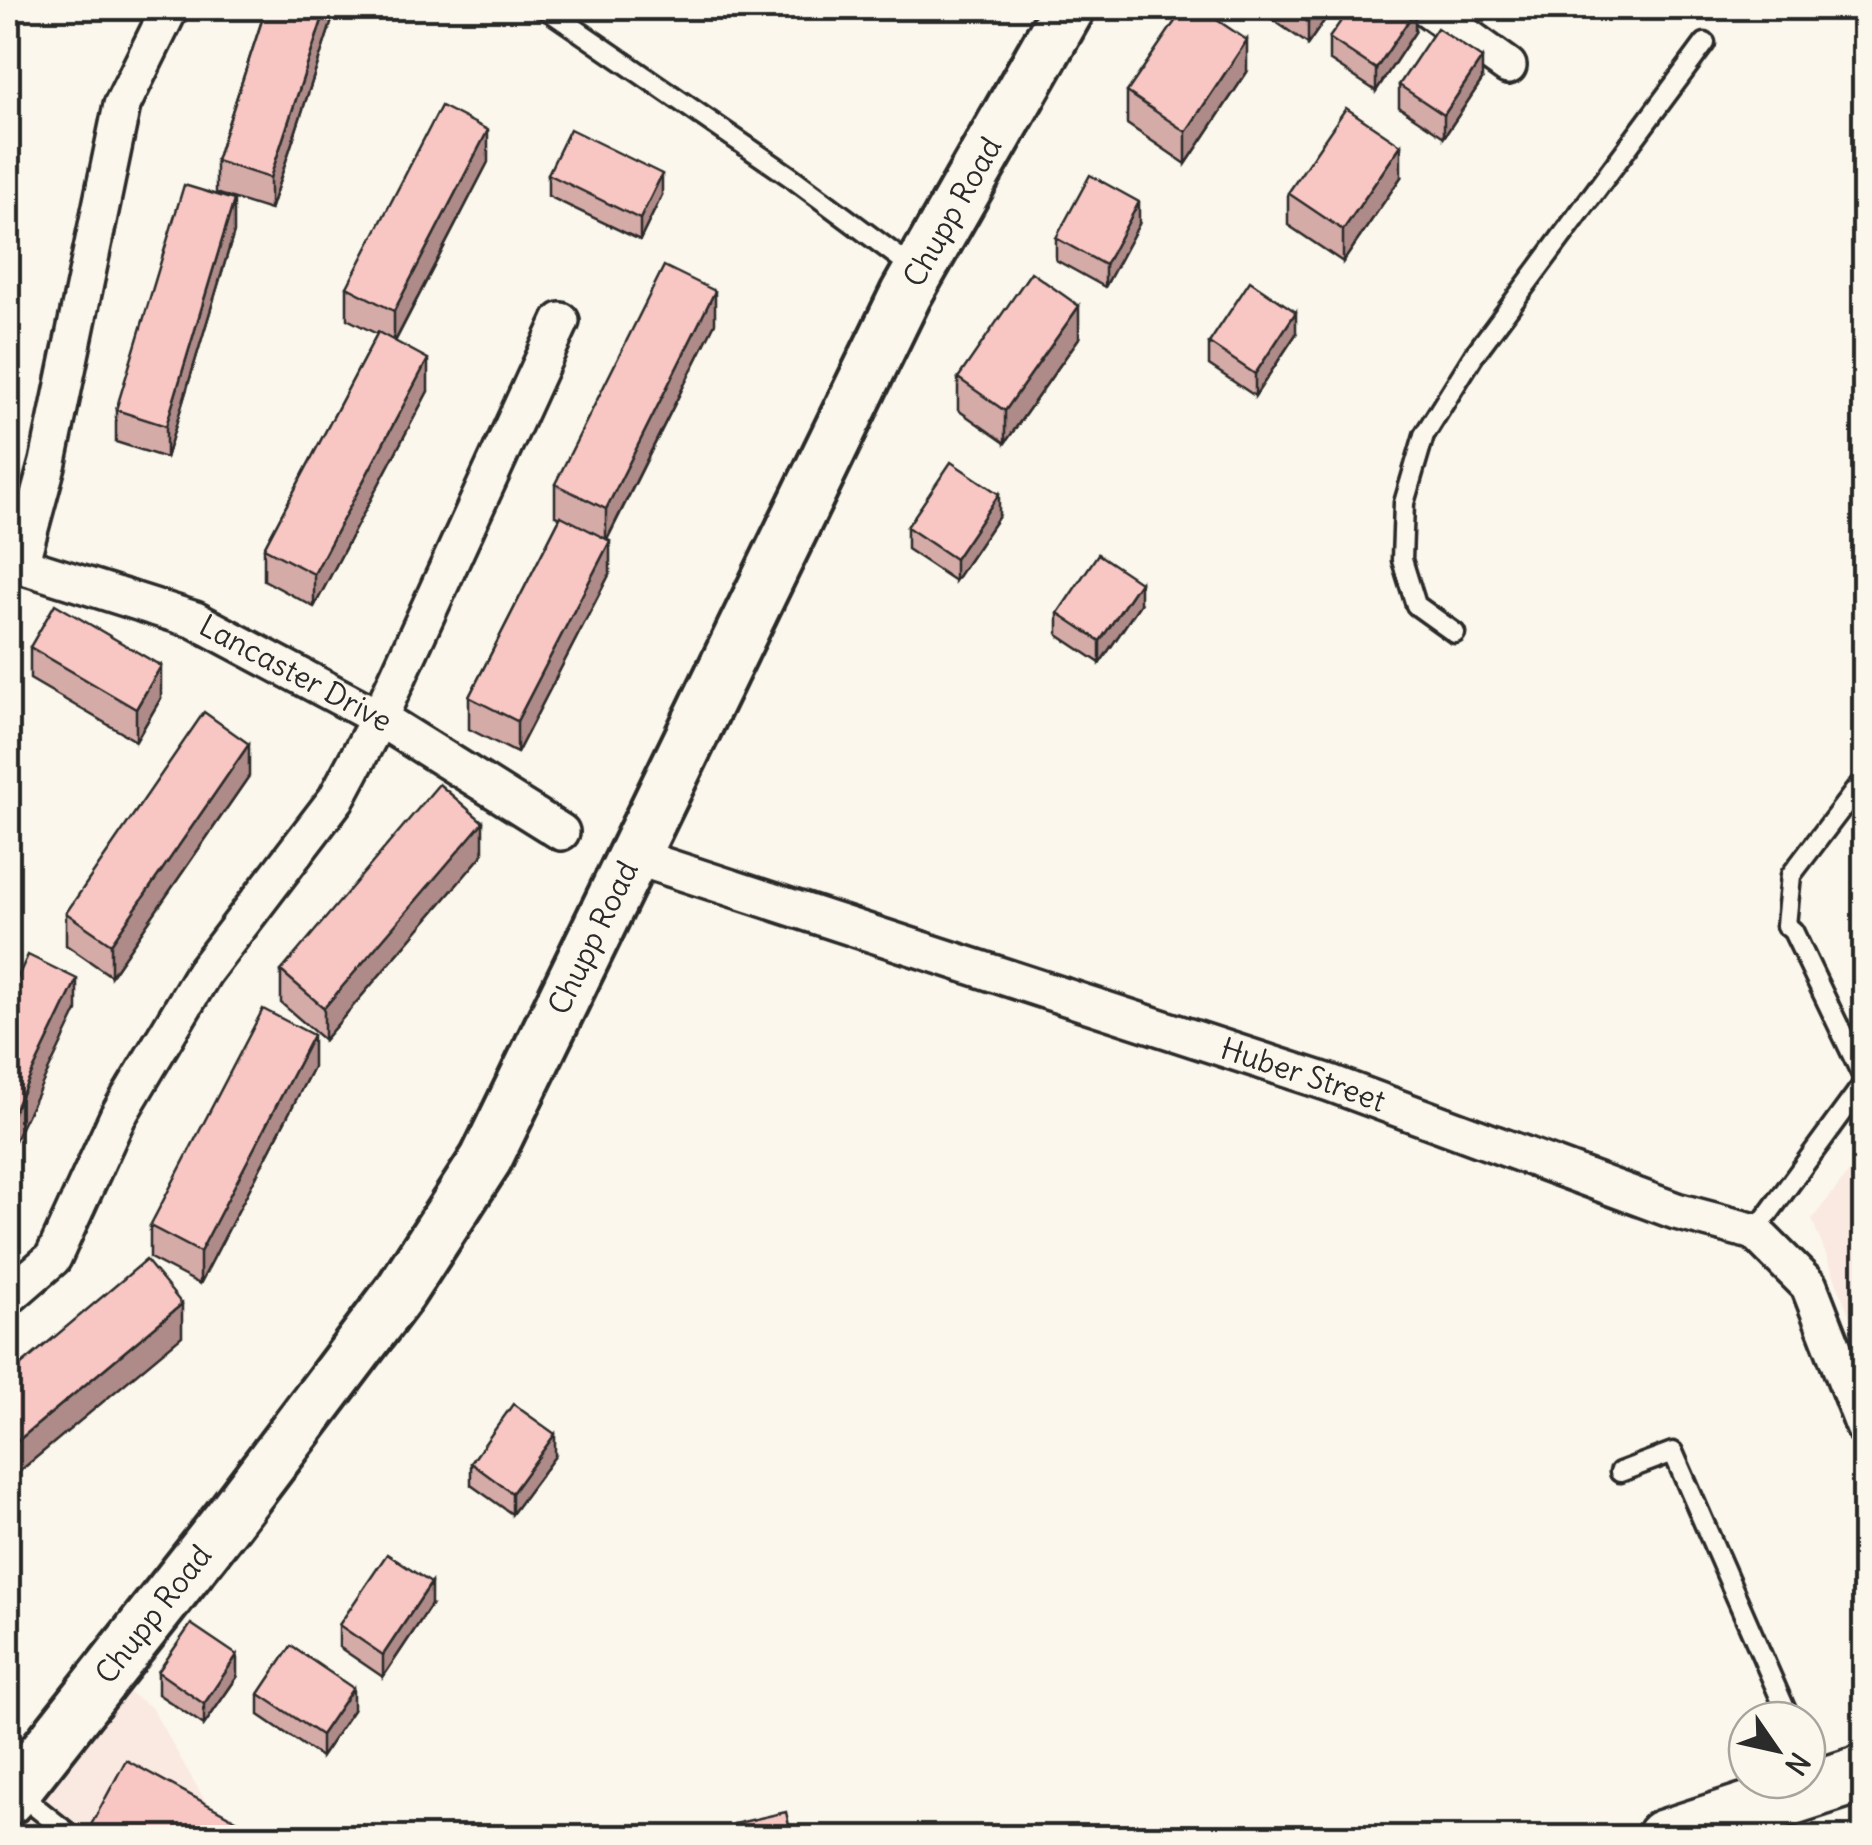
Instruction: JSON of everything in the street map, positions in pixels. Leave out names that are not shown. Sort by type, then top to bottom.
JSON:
[{"type":"main road","points":[[1664,1838],[1832,1778]]},
{"type":"street","points":[[14,563],[48,462],[122,105],[170,8]]},
{"type":"street","name":"Chupp Road","points":[[10,1794],[228,1520],[400,1292],[486,1159],[582,965],[630,855],[919,272],[1070,8]]},
{"type":"street","points":[[1427,8],[1508,66]]},
{"type":"street","points":[[8,1297],[53,1258],[118,1116],[204,972],[336,799],[380,718],[561,321]]},
{"type":"street","name":"Lancaster Drive","points":[[14,563],[195,620],[380,718],[561,832]]},
{"type":"street","name":"Huber Street","points":[[630,855],[1330,1084],[1676,1211],[1755,1232]]},
{"type":"street","points":[[1755,1232],[1809,1286],[1864,1423]]},
{"type":"lane","points":[[545,8],[791,176],[919,272]]},
{"type":"lane","points":[[1456,633],[1416,605],[1402,560],[1404,503],[1424,435],[1474,356],[1705,42]]},
{"type":"lane","points":[[1755,1232],[1864,1081],[1794,931],[1786,925],[1791,875],[1864,779]]},
{"type":"lane","points":[[1620,1472],[1673,1452],[1781,1700]]},
{"type":"lane","points":[[10,1794],[72,1836]]},
{"type":"shaded area","points":[[1864,1153],[1864,1353],[1812,1219]]},
{"type":"shaded area","points":[[114,1683],[151,1707],[226,1837],[8,1837],[8,1775]]},
{"type":"building","points":[[266,8],[326,8],[270,178],[216,161]]},
{"type":"building","points":[[1184,8],[1199,8],[1247,40],[1186,132],[1127,92]]},
{"type":"building","points":[[1287,8],[1318,8],[1308,22]]},
{"type":"building","points":[[1350,8],[1415,11],[1376,69],[1329,38]]},
{"type":"building","points":[[1437,28],[1482,58],[1444,115],[1399,85]]},
{"type":"building","points":[[441,106],[488,130],[394,311],[347,287]]},
{"type":"building","points":[[1346,108],[1401,145],[1343,230],[1288,193]]},
{"type":"building","points":[[570,129],[662,174],[640,219],[548,174]]},
{"type":"building","points":[[1090,175],[1139,202],[1105,265],[1056,238]]},
{"type":"building","points":[[184,185],[234,200],[166,426],[116,410]]},
{"type":"building","points":[[664,266],[715,291],[606,509],[555,484]]},
{"type":"building","points":[[1031,272],[1079,306],[1005,411],[958,378]]},
{"type":"building","points":[[1250,281],[1296,312],[1255,374],[1209,343]]},
{"type":"building","points":[[378,332],[428,359],[314,574],[264,548]]},
{"type":"building","points":[[951,462],[999,494],[955,559],[907,527]]},
{"type":"building","points":[[561,516],[610,541],[517,721],[469,697]]},
{"type":"building","points":[[1098,554],[1140,582],[1100,641],[1058,613]]},
{"type":"building","points":[[55,604],[161,666],[136,709],[30,647]]},
{"type":"building","points":[[204,712],[249,744],[111,944],[66,913]]},
{"type":"building","points":[[439,784],[483,822],[324,1008],[281,971]]},
{"type":"building","points":[[28,955],[77,979],[8,1123],[8,998]]},
{"type":"building","points":[[263,1009],[313,1035],[200,1252],[150,1226]]},
{"type":"building","points":[[146,1260],[182,1304],[8,1449],[8,1376]]},
{"type":"building","points":[[513,1404],[555,1434],[512,1493],[471,1463]]},
{"type":"building","points":[[387,1554],[431,1583],[383,1655],[339,1625]]},
{"type":"building","points":[[191,1624],[237,1655],[204,1704],[158,1672]]},
{"type":"building","points":[[291,1646],[353,1688],[321,1735],[259,1694]]},
{"type":"building","points":[[126,1760],[269,1838],[84,1838]]},
{"type":"building","points":[[786,1812],[792,1838],[737,1838],[734,1824]]}]
